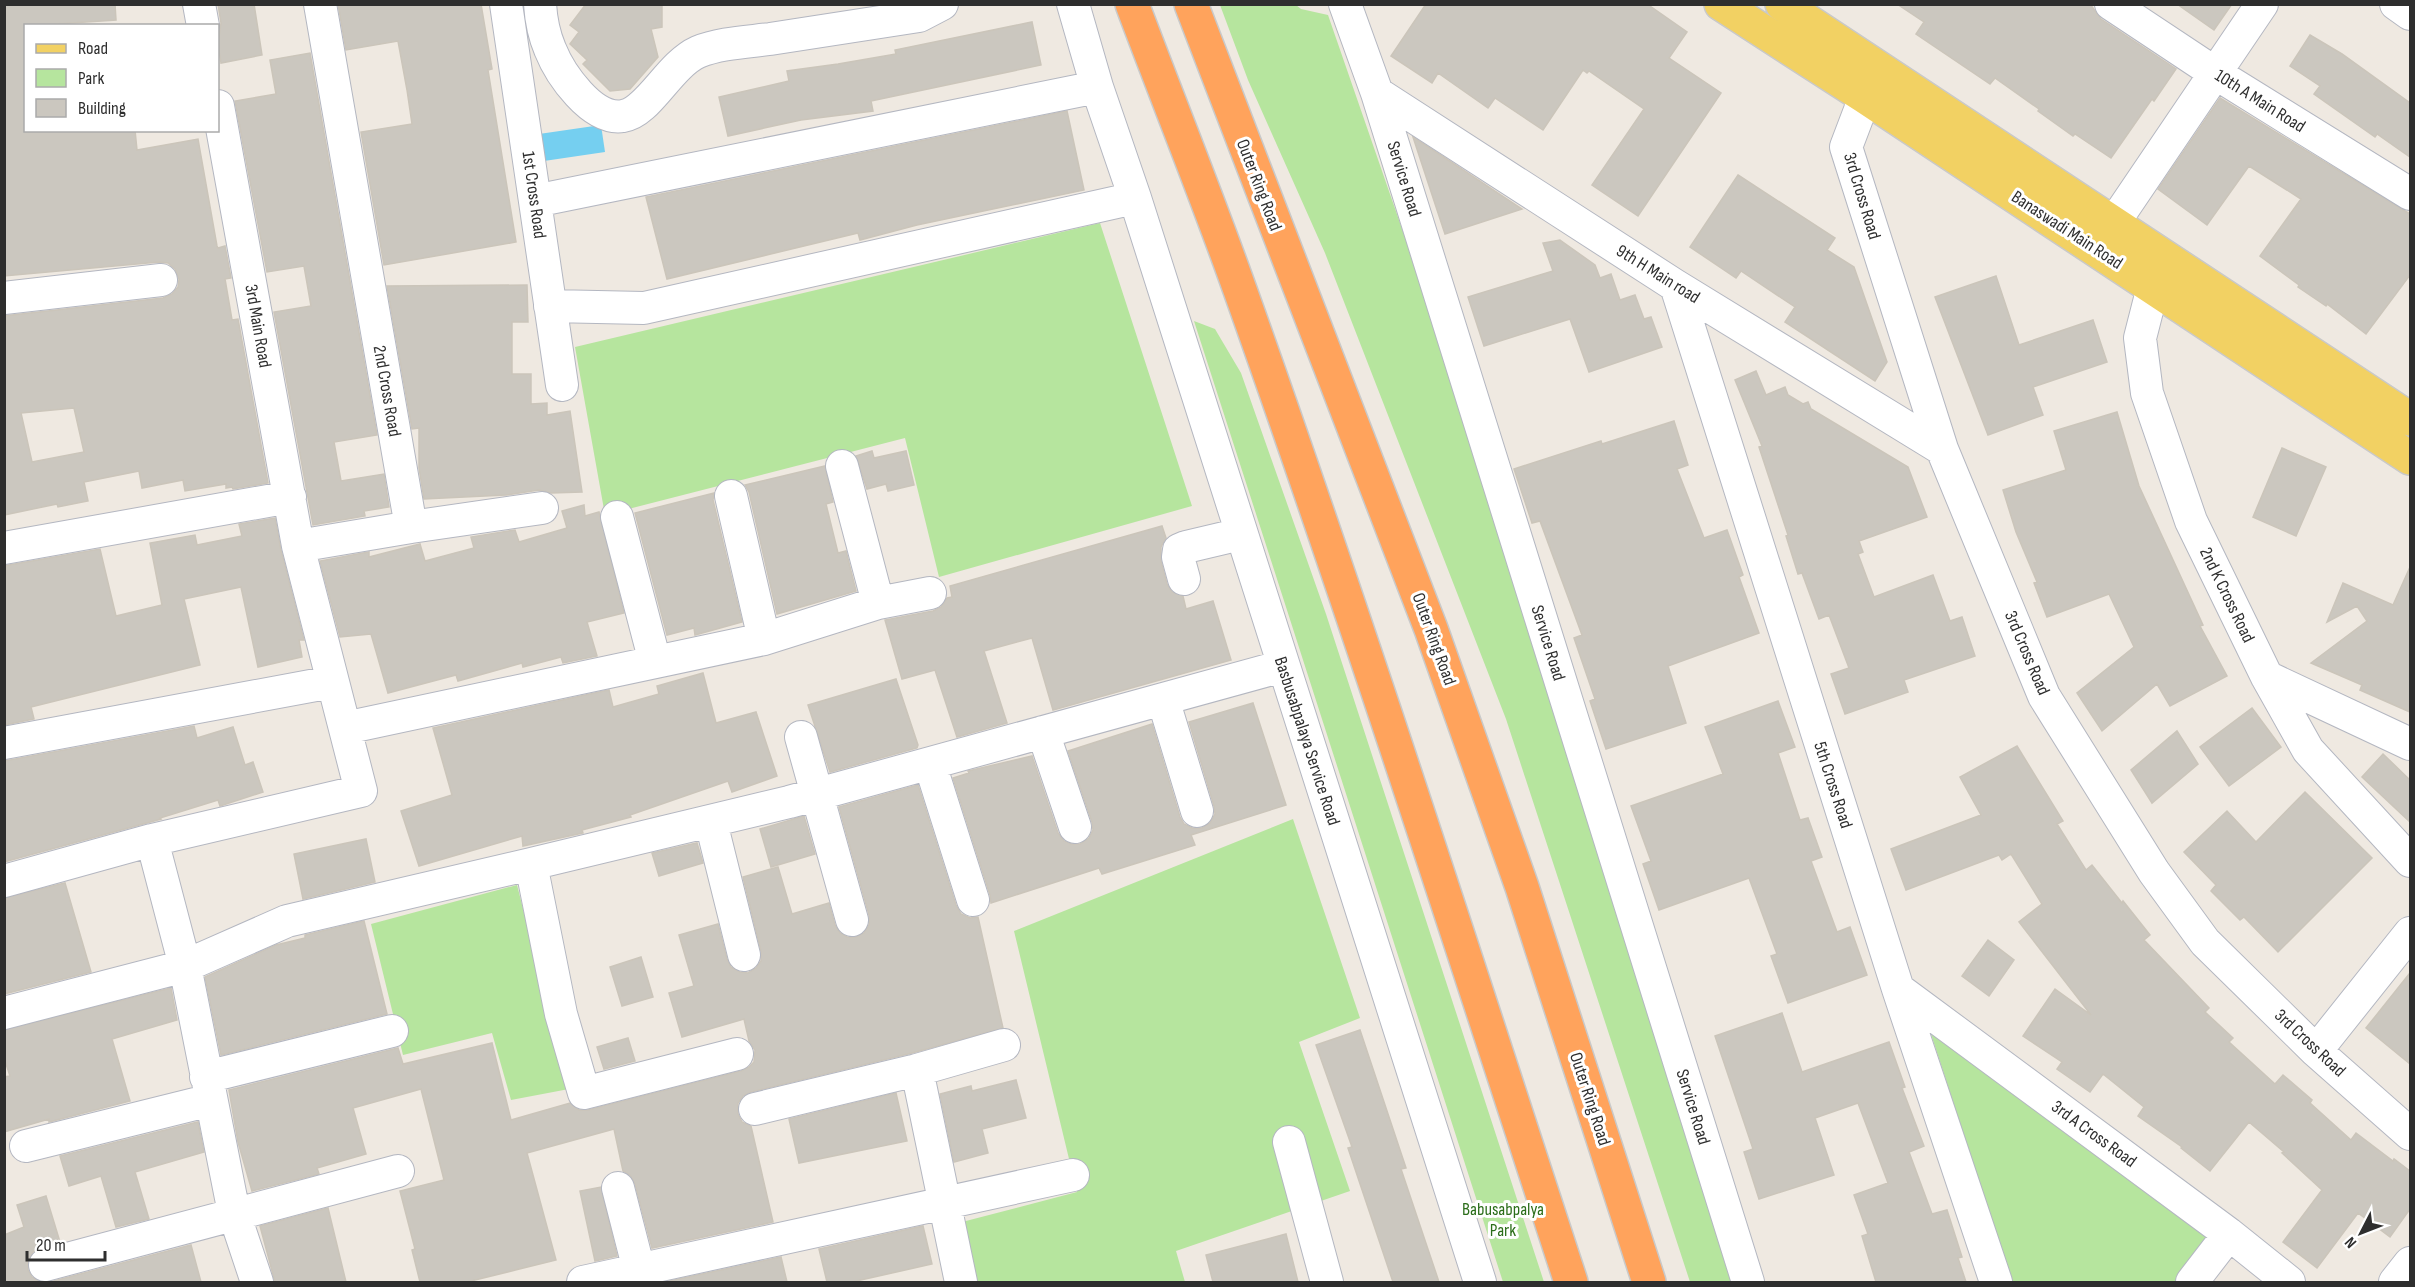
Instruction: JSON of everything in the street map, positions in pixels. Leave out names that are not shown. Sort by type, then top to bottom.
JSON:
[{"type":"highway","points":[[1132,4],[1239,288],[1363,648],[1571,1282]]},
{"type":"highway","name":"Outer Ring Road","points":[[1191,4],[1431,629],[1522,887],[1649,1282]]},
{"type":"main road","name":"Banaswadi Main Road","points":[[1721,4],[1872,83],[2113,224],[2410,418]]},
{"type":"main road","name":"Banaswadi Main Road","points":[[1782,4],[1872,83],[2153,287],[2410,458]]},
{"type":"street","points":[[199,4],[203,24]]},
{"type":"street","name":"2nd Cross Road","points":[[320,4],[411,526]]},
{"type":"street","name":"1st Cross Road","points":[[506,4],[562,385]]},
{"type":"street","points":[[540,4],[544,32],[551,52],[573,86],[584,100],[603,113],[622,117],[637,111],[676,67],[698,52],[919,16],[942,4]]},
{"type":"street","name":"Basbusabpalaya Service Road","points":[[1073,4],[1097,87],[1135,198],[1480,1282]]},
{"type":"street","name":"10th A Main Road","points":[[2111,4],[2215,73],[2410,194]]},
{"type":"street","points":[[2113,224],[2262,4]]},
{"type":"street","points":[[2396,4],[2410,14]]},
{"type":"street","name":"Service Road","points":[[1342,8],[1377,93],[1748,1282]]},
{"type":"street","name":"3rd Cross Road","points":[[1872,83],[1846,147],[1942,449],[2044,696],[2154,872],[2205,942],[2316,1051],[2410,1134]]},
{"type":"street","points":[[535,201],[1097,87]]},
{"type":"street","name":"9th H Main road","points":[[1377,93],[1676,286],[1942,449]]},
{"type":"street","name":"3rd Main Road","points":[[219,111],[298,546]]},
{"type":"street","points":[[550,306],[644,308],[1135,198]]},
{"type":"street","points":[[4,298],[161,280]]},
{"type":"street","name":"5th Cross Road","points":[[1676,286],[1898,989],[1996,1282]]},
{"type":"street","name":"2nd K Cross Road","points":[[2153,287],[2140,338],[2148,393],[2192,521],[2266,677],[2308,750],[2410,861]]},
{"type":"street","points":[[842,466],[878,603]]},
{"type":"street","points":[[731,496],[764,639]]},
{"type":"street","points":[[4,548],[290,497]]},
{"type":"street","points":[[4,881],[152,840],[361,791],[298,546],[411,526],[542,508]]},
{"type":"street","points":[[617,517],[655,662]]},
{"type":"street","points":[[1184,579],[1178,557],[1179,550],[1241,534]]},
{"type":"street","points":[[345,728],[764,639],[878,603],[930,593]]},
{"type":"street","points":[[4,1012],[185,966],[287,921],[711,822],[1283,666]]},
{"type":"street","points":[[2266,677],[2410,744]]},
{"type":"street","points":[[4,743],[332,682]]},
{"type":"street","points":[[1162,699],[1197,811]]},
{"type":"street","points":[[1043,732],[1075,827]]},
{"type":"street","points":[[801,737],[852,921]]},
{"type":"street","points":[[930,764],[974,900]]},
{"type":"street","points":[[711,822],[744,955]]},
{"type":"street","points":[[152,840],[185,966],[234,1213],[257,1282]]},
{"type":"street","points":[[531,864],[561,1014],[584,1093],[736,1054]]},
{"type":"street","points":[[2316,1051],[2410,933]]},
{"type":"street","name":"3rd A Cross Road","points":[[1898,989],[2229,1234],[2289,1282]]},
{"type":"street","points":[[26,1146],[392,1031]]},
{"type":"street","points":[[755,1109],[917,1070],[1004,1045]]},
{"type":"street","points":[[917,1070],[961,1282]]},
{"type":"street","points":[[1289,1142],[1327,1282]]},
{"type":"street","points":[[45,1265],[398,1171]]},
{"type":"street","points":[[583,1282],[628,1276],[945,1202],[1073,1175]]},
{"type":"street","points":[[618,1188],[628,1276]]},
{"type":"street","points":[[2192,1282],[2229,1234]]},
{"type":"street","points":[[2396,1282],[2410,1263]]},
{"type":"green space","points":[[1220,5],[1296,5],[1301,9],[1328,15],[1454,379],[1743,1282],[1690,1282],[1506,719],[1325,253],[1248,80]]},
{"type":"green space","points":[[1100,223],[1192,506],[939,577],[905,438],[605,515],[575,347]]},
{"type":"green space","name":"Babusabpalya Park","points":[[1194,321],[1215,329],[1241,373],[1326,614],[1544,1282],[1503,1282]]},
{"type":"green space","points":[[1293,819],[1360,1018],[1299,1042],[1350,1191],[1176,1251],[1185,1282],[973,1282],[962,1222],[1077,1192],[1014,931]]},
{"type":"green space","points":[[517,885],[569,1089],[511,1100],[492,1033],[403,1055],[371,924]]},
{"type":"green space","points":[[1930,1031],[2208,1238],[2175,1282],[2012,1282]]},
{"type":"water","points":[[601,125],[605,152],[544,161],[539,134]]},
{"type":"building","points":[[4,4],[115,4],[116,20],[24,24],[24,132],[135,132],[137,150],[198,139],[217,246],[218,248],[225,246],[231,278],[225,279],[232,320],[238,319],[268,483],[233,489],[232,487],[226,488],[226,484],[185,491],[183,480],[142,488],[139,471],[84,482],[88,501],[58,507],[57,504],[4,515],[4,316],[163,298],[172,294],[178,287],[179,279],[175,269],[168,263],[4,276]],"holes":[[[74,408],[84,452],[32,462],[21,413]]]},
{"type":"building","points":[[218,4],[254,4],[262,55],[221,63],[219,37],[221,23]]},
{"type":"building","points":[[338,4],[481,4],[492,69],[488,70],[516,242],[384,265],[361,132],[412,124],[407,90],[398,41],[346,50]]},
{"type":"building","points":[[586,4],[662,4],[662,27],[651,29],[658,57],[630,89],[610,91],[583,64],[587,60],[570,44],[579,32],[570,25]]},
{"type":"building","points":[[1426,4],[1647,4],[1687,32],[1669,58],[1721,93],[1638,216],[1592,185],[1644,109],[1589,71],[1587,73],[1583,70],[1543,130],[1495,98],[1488,108],[1438,73],[1432,83],[1391,56]]},
{"type":"building","points":[[1897,4],[2090,4],[2101,19],[2176,69],[2111,158],[2075,134],[2073,136],[1995,78],[1990,84],[1916,34],[1924,22]]},
{"type":"building","points":[[2177,4],[2232,4],[2214,30]]},
{"type":"building","points":[[1032,22],[1041,65],[871,101],[873,111],[801,120],[728,136],[719,97],[789,81],[787,71],[896,54],[895,50]]},
{"type":"building","points":[[2310,35],[2342,54],[2410,103],[2410,157],[2377,134],[2375,137],[2314,94],[2320,86],[2290,66]]},
{"type":"building","points":[[310,53],[377,435],[334,442],[341,481],[384,474],[389,507],[364,511],[365,516],[313,525],[274,312],[311,306],[304,266],[267,272],[235,101],[276,94],[270,60]]},
{"type":"building","points":[[2220,98],[2410,214],[2410,275],[2366,334],[2327,304],[2326,306],[2298,287],[2299,285],[2260,256],[2301,199],[2249,166],[2207,225],[2158,189]]},
{"type":"building","points":[[1067,111],[1084,190],[917,225],[860,240],[858,233],[667,279],[646,197]]},
{"type":"building","points":[[1413,137],[1442,156],[1522,209],[1445,234]]},
{"type":"building","points":[[1738,175],[1835,238],[1827,250],[1854,267],[1887,362],[1875,381],[1785,322],[1795,307],[1741,271],[1736,278],[1690,247]]},
{"type":"building","points":[[1560,240],[1595,265],[1600,278],[1611,274],[1620,300],[1635,295],[1644,319],[1651,317],[1662,347],[1589,372],[1570,319],[1484,346],[1468,297],[1553,271],[1543,243]]},
{"type":"building","points":[[1996,276],[2019,345],[2093,320],[2107,362],[2033,387],[2043,415],[1988,435],[1935,297]]},
{"type":"building","points":[[527,285],[528,322],[512,322],[512,374],[531,374],[531,404],[547,403],[547,415],[570,411],[582,492],[551,493],[539,490],[506,495],[424,499],[419,468],[419,428],[412,429],[387,286]]},
{"type":"building","points":[[1756,371],[1766,395],[1785,387],[1788,395],[1803,404],[1808,402],[1811,409],[1908,467],[1927,517],[1859,541],[1863,552],[1858,554],[1874,597],[1933,575],[1950,621],[1962,617],[1975,656],[1904,680],[1908,692],[1845,714],[1831,674],[1849,668],[1829,615],[1819,619],[1802,573],[1798,574],[1786,536],[1788,535],[1759,447],[1762,446],[1735,380]]},
{"type":"building","points":[[2117,412],[2139,486],[2203,625],[2200,626],[2227,676],[2170,706],[2157,684],[2102,731],[2077,693],[2134,647],[2109,594],[2047,617],[2034,583],[2037,582],[2016,532],[2003,490],[2066,470],[2054,431]]},
{"type":"building","points":[[1674,421],[1688,465],[1677,469],[1704,538],[1727,530],[1743,575],[1739,577],[1759,633],[1668,666],[1686,723],[1606,749],[1590,701],[1595,699],[1574,638],[1582,635],[1540,521],[1532,523],[1514,469],[1601,441],[1602,444]]},
{"type":"building","points":[[2282,448],[2326,467],[2296,536],[2253,517]]},
{"type":"building","points":[[872,451],[874,458],[906,451],[914,485],[888,491],[886,484],[867,489],[856,456]]},
{"type":"building","points":[[825,466],[833,502],[826,504],[838,553],[846,551],[856,591],[777,614],[749,492],[745,485]]},
{"type":"building","points":[[714,493],[713,500],[742,622],[695,635],[694,628],[667,635],[635,513]]},
{"type":"building","points":[[584,505],[585,516],[599,512],[624,613],[587,622],[597,656],[563,663],[561,657],[523,667],[522,663],[458,681],[456,675],[388,693],[371,634],[340,637],[320,561],[369,552],[369,557],[420,544],[425,561],[474,548],[471,537],[515,530],[519,542],[567,528],[562,511]]},
{"type":"building","points":[[275,518],[304,640],[299,640],[302,657],[258,667],[241,587],[184,599],[200,665],[31,707],[34,719],[4,725],[4,566],[100,549],[116,616],[162,605],[150,543],[195,535],[197,545],[242,536],[239,524]]},
{"type":"building","points":[[1162,526],[1166,538],[1161,547],[1161,561],[1167,584],[1172,592],[1183,596],[1186,609],[1213,601],[1231,660],[1053,710],[1032,638],[984,651],[1007,723],[957,737],[935,670],[902,679],[885,620],[933,611],[941,607],[947,598],[952,597],[950,586]]},
{"type":"building","points":[[2410,567],[2410,712],[2360,690],[2362,685],[2311,663],[2367,621],[2357,606],[2327,622],[2343,583],[2393,605]]},
{"type":"building","points":[[703,673],[716,723],[756,712],[777,776],[732,792],[728,781],[630,815],[631,817],[582,830],[583,833],[523,846],[522,836],[419,866],[401,811],[452,795],[433,728],[609,690],[613,707],[659,694],[657,686]]},
{"type":"building","points":[[896,679],[918,745],[917,748],[830,772],[808,705]]},
{"type":"building","points":[[1778,701],[1795,747],[1778,753],[1800,820],[1808,818],[1822,857],[1811,861],[1837,932],[1850,927],[1867,975],[1788,1003],[1771,956],[1777,954],[1749,878],[1659,910],[1643,864],[1651,861],[1631,806],[1723,774],[1705,727]]},
{"type":"building","points":[[1253,703],[1286,805],[1191,835],[1195,845],[1102,874],[1099,868],[991,903],[953,778],[969,773],[968,771],[1032,756],[1058,833],[1064,841],[1080,844],[1089,838],[1093,830],[1092,822],[1068,751],[1152,724],[1180,817],[1184,824],[1192,828],[1202,828],[1210,823],[1215,814],[1189,722]]},
{"type":"building","points":[[2252,708],[2281,747],[2229,786],[2200,747]]},
{"type":"building","points":[[194,726],[197,738],[233,727],[245,765],[253,762],[263,792],[220,806],[218,800],[161,819],[4,862],[4,761]]},
{"type":"building","points":[[2177,731],[2198,764],[2152,803],[2131,770]]},
{"type":"building","points":[[2017,746],[2063,821],[2057,824],[2086,870],[2092,865],[2122,903],[2123,901],[2150,935],[2144,940],[2209,1008],[2205,1012],[2233,1038],[2229,1042],[2275,1084],[2283,1075],[2312,1100],[2310,1103],[2351,1140],[2356,1133],[2410,1171],[2410,1209],[2390,1237],[2358,1213],[2317,1268],[2283,1242],[2322,1190],[2282,1153],[2284,1152],[2249,1122],[2210,1171],[2182,1147],[2138,1116],[2144,1107],[2103,1074],[2090,1092],[2057,1069],[2062,1062],[2023,1036],[2055,989],[2091,1015],[2019,922],[2042,904],[2011,854],[2002,860],[1999,855],[1906,890],[1891,849],[1981,815],[1960,777]]},
{"type":"building","points":[[2383,754],[2410,780],[2410,822],[2362,777]]},
{"type":"building","points":[[918,785],[956,905],[961,914],[970,918],[978,917],[1003,1028],[912,1053],[751,1092],[743,1096],[738,1103],[738,1114],[742,1122],[751,1126],[773,1222],[652,1248],[635,1184],[630,1175],[623,1171],[614,1129],[527,1153],[556,1260],[467,1282],[420,1282],[412,1250],[415,1249],[400,1191],[444,1180],[421,1089],[353,1108],[366,1154],[317,1168],[319,1174],[252,1191],[238,1142],[229,1090],[398,1048],[403,1064],[492,1043],[511,1120],[570,1103],[579,1110],[588,1110],[741,1071],[749,1067],[754,1062],[755,1050],[749,1041],[744,1019],[682,1037],[669,993],[694,986],[679,935],[718,924],[731,967],[748,973],[756,968],[761,961],[761,951],[743,877],[778,867],[792,914],[829,903],[835,925],[840,933],[847,937],[856,937],[864,933],[869,925],[869,915],[839,807]]},
{"type":"building","points":[[2305,792],[2372,858],[2278,952],[2244,917],[2240,920],[2211,891],[2216,885],[2184,852],[2227,811],[2256,842]]},
{"type":"building","points":[[804,816],[815,854],[771,867],[760,829]]},
{"type":"building","points":[[366,839],[375,882],[303,899],[294,854]]},
{"type":"building","points":[[697,843],[703,863],[659,876],[652,853]]},
{"type":"building","points":[[65,883],[91,972],[4,994],[4,898]]},
{"type":"building","points":[[364,921],[387,1014],[221,1055],[205,977],[276,945],[305,938],[305,935]]},
{"type":"building","points":[[1988,940],[2014,960],[1989,996],[1962,976]]},
{"type":"building","points":[[641,957],[653,997],[622,1006],[610,967]]},
{"type":"building","points":[[2410,973],[2410,1064],[2366,1028]]},
{"type":"building","points":[[171,988],[177,1020],[112,1039],[130,1101],[49,1122],[49,1119],[4,1132],[4,1077],[10,1076],[4,1058],[4,1030]]},
{"type":"building","points":[[1782,1013],[1802,1072],[1889,1042],[1905,1087],[1902,1088],[1924,1146],[1909,1152],[1932,1214],[1947,1210],[1962,1257],[1958,1258],[1966,1282],[1876,1282],[1862,1236],[1868,1234],[1854,1195],[1888,1183],[1858,1103],[1815,1118],[1834,1175],[1759,1199],[1744,1152],[1753,1149],[1715,1036]]},
{"type":"building","points":[[1360,1030],[1406,1168],[1401,1169],[1439,1282],[1393,1282],[1348,1148],[1352,1147],[1316,1045]]},
{"type":"building","points":[[628,1038],[635,1061],[604,1069],[597,1047]]},
{"type":"building","points":[[1016,1080],[1026,1118],[982,1129],[988,1153],[954,1162],[940,1094],[971,1086],[972,1091]]},
{"type":"building","points":[[896,1093],[907,1141],[799,1163],[789,1119]]},
{"type":"building","points":[[198,1122],[204,1152],[135,1172],[149,1219],[116,1227],[101,1176],[69,1186],[60,1156]]},
{"type":"building","points":[[601,1187],[617,1256],[595,1261],[580,1191]]},
{"type":"building","points":[[46,1196],[60,1242],[40,1248],[33,1252],[28,1260],[28,1270],[32,1277],[40,1282],[4,1282],[4,1235],[24,1227],[17,1205]]},
{"type":"building","points":[[328,1208],[346,1282],[275,1282],[260,1226]]},
{"type":"building","points":[[923,1226],[932,1264],[852,1282],[827,1282],[819,1249]]},
{"type":"building","points":[[1286,1234],[1298,1282],[1213,1282],[1206,1255]]},
{"type":"building","points":[[191,1245],[201,1282],[50,1282]]},
{"type":"building","points":[[781,1257],[787,1282],[665,1282]]}]
